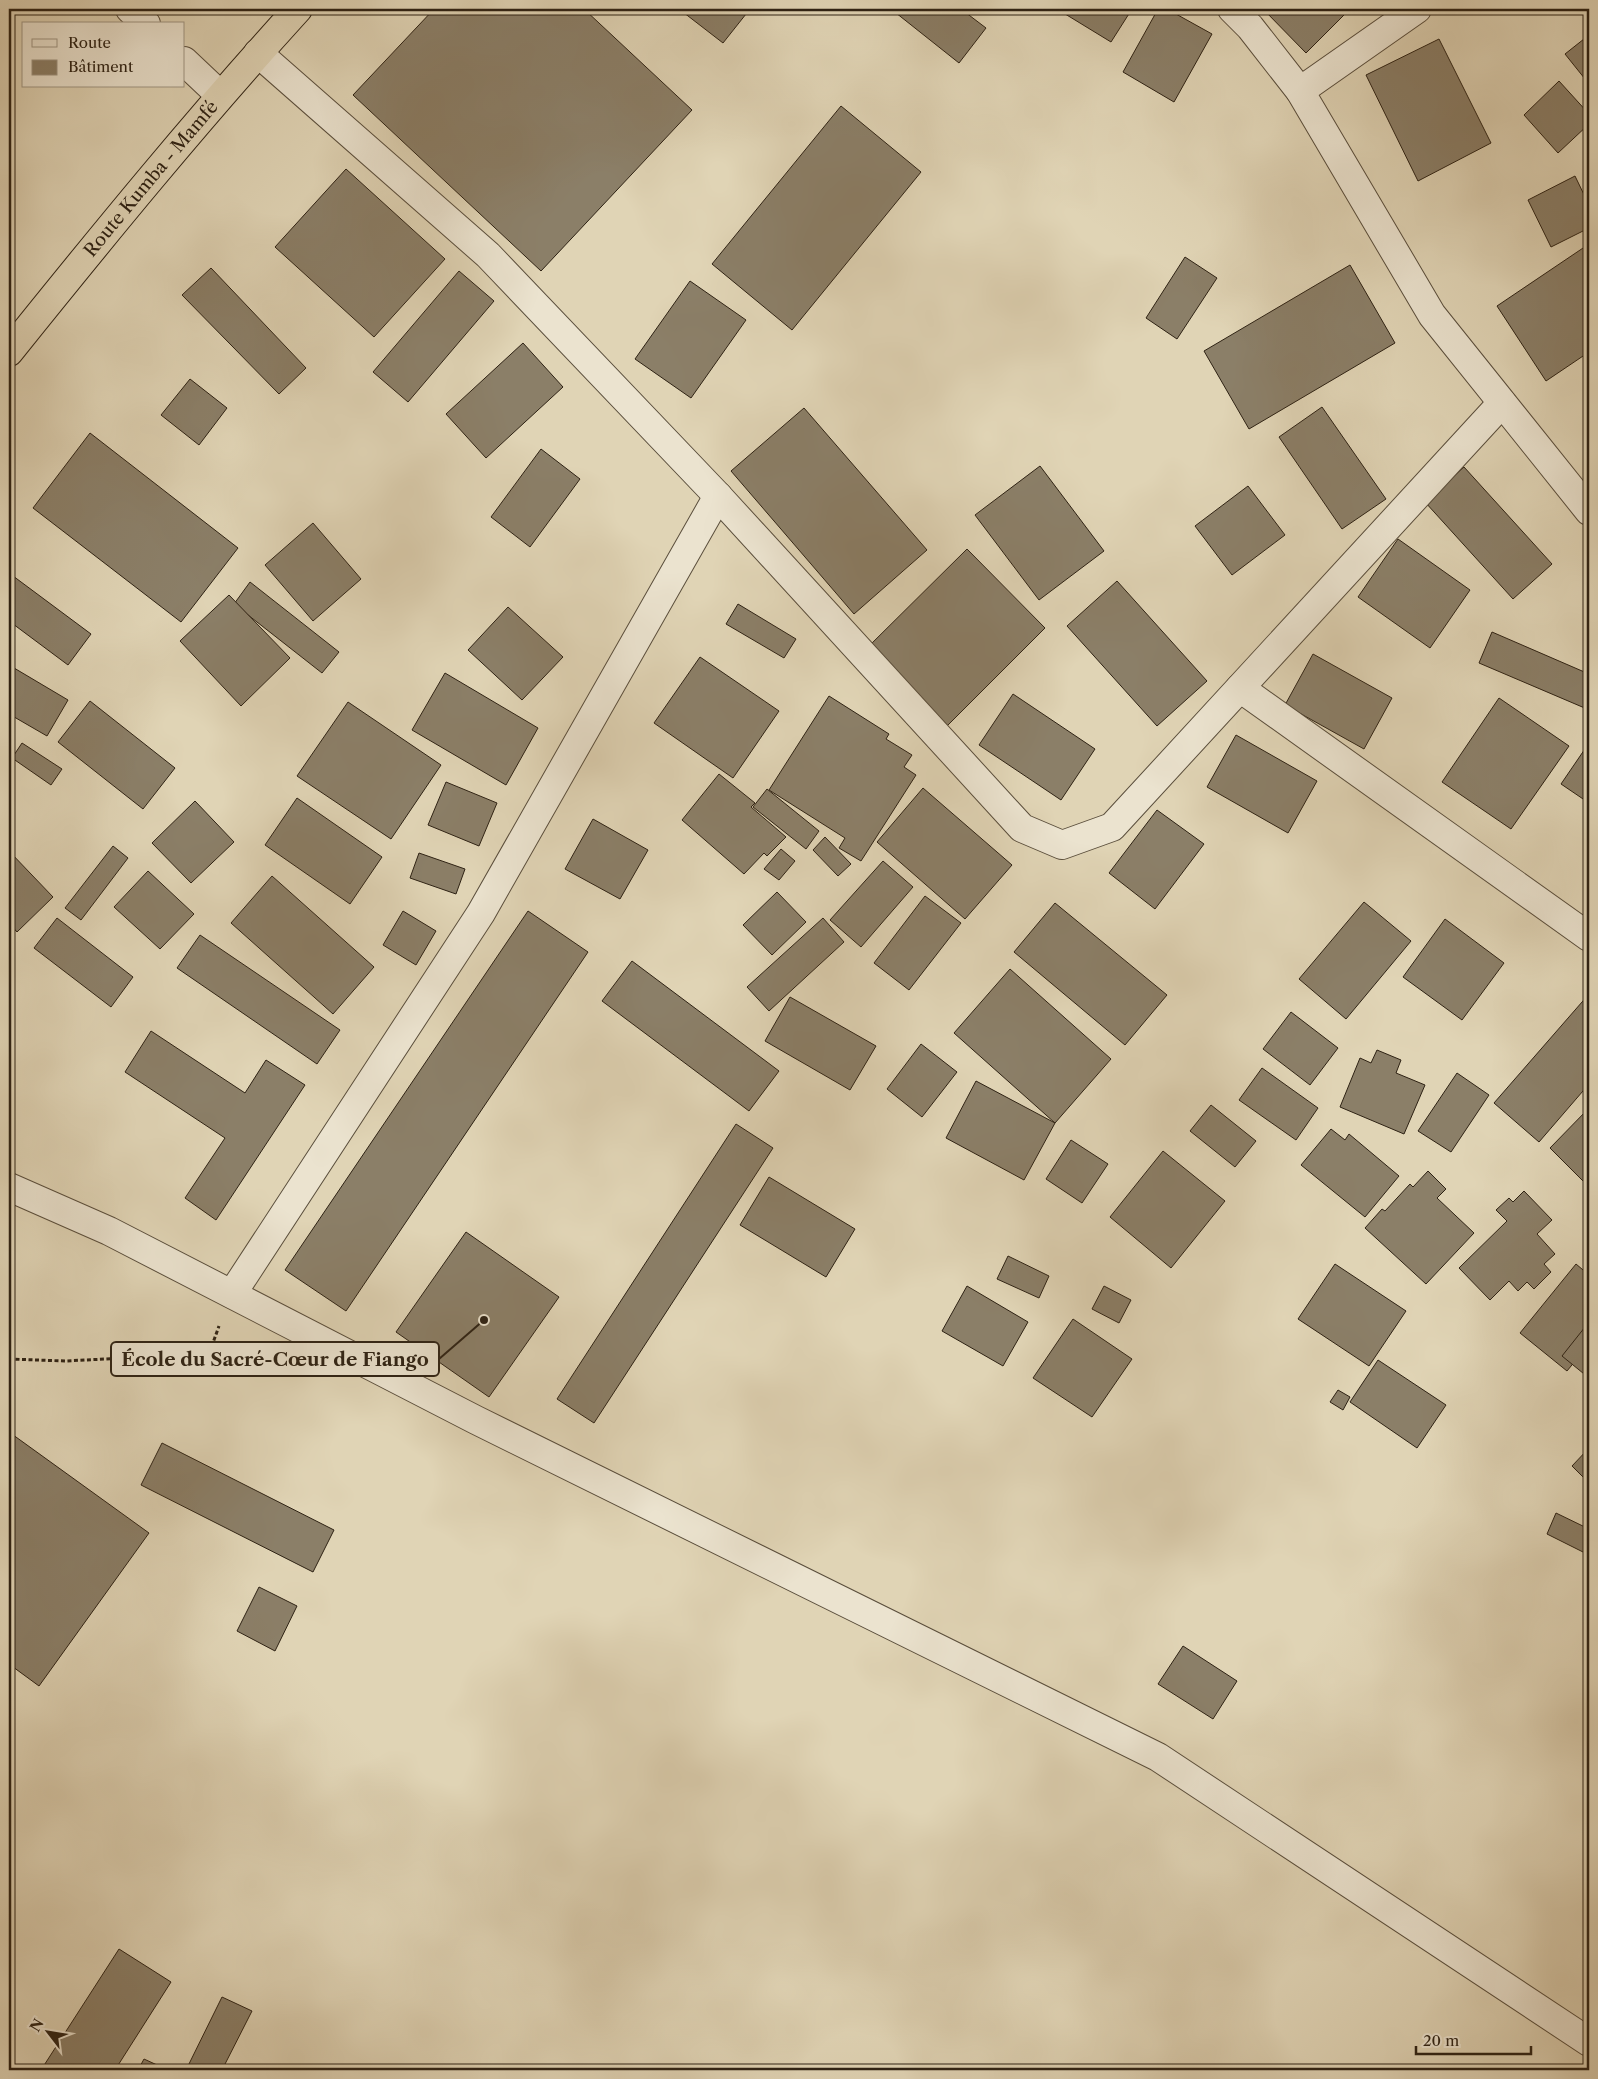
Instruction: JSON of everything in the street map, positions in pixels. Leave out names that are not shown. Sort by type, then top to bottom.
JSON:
[{"type":"highway","name":"Route Kumba - Mamfé","points":[[9,352],[220,95],[298,9]]},
{"type":"street","points":[[130,9],[144,22]]},
{"type":"street","points":[[1232,9],[1250,27],[1300,92],[1432,315],[1589,511]]},
{"type":"street","points":[[1300,92],[1417,9]]},
{"type":"street","points":[[258,53],[488,255],[718,496],[1022,828],[1062,845],[1112,827],[1502,403]]},
{"type":"street","points":[[185,61],[220,95]]},
{"type":"street","points":[[232,1294],[481,913],[718,496]]},
{"type":"street","points":[[1240,688],[1589,937]]},
{"type":"street","points":[[9,1187],[109,1231],[476,1420],[1158,1757],[1589,2042]]},
{"type":"path","points":[[9,1359],[64,1361],[208,1354],[232,1294]]},
{"type":"building","points":[[434,9],[584,9],[692,110],[541,271],[353,95]]},
{"type":"building","points":[[679,9],[750,9],[723,43]]},
{"type":"building","points":[[891,9],[961,9],[986,28],[959,63]]},
{"type":"building","points":[[1057,9],[1132,9],[1111,42]]},
{"type":"building","points":[[1158,9],[1167,9],[1212,34],[1174,102],[1123,72]]},
{"type":"building","points":[[1263,9],[1350,9],[1306,53]]},
{"type":"building","points":[[1589,35],[1589,84],[1565,54]]},
{"type":"building","points":[[1439,39],[1491,143],[1418,181],[1366,75]]},
{"type":"building","points":[[1559,81],[1589,114],[1589,124],[1558,153],[1524,115]]},
{"type":"building","points":[[841,106],[921,172],[792,330],[712,264]]},
{"type":"building","points":[[346,169],[445,259],[374,337],[275,247]]},
{"type":"building","points":[[1575,176],[1589,205],[1589,228],[1551,247],[1528,200]]},
{"type":"building","points":[[1589,244],[1589,352],[1546,381],[1497,306]]},
{"type":"building","points":[[1185,257],[1217,278],[1177,339],[1146,318]]},
{"type":"building","points":[[1350,265],[1395,343],[1249,429],[1204,351]]},
{"type":"building","points":[[211,268],[306,368],[279,394],[182,295]]},
{"type":"building","points":[[459,271],[494,301],[408,402],[373,372]]},
{"type":"building","points":[[690,281],[746,320],[691,398],[635,359]]},
{"type":"building","points":[[523,343],[563,387],[486,458],[446,414]]},
{"type":"building","points":[[190,379],[227,408],[199,445],[161,415]]},
{"type":"building","points":[[1322,407],[1386,499],[1342,529],[1279,437]]},
{"type":"building","points":[[804,408],[927,550],[854,614],[731,471]]},
{"type":"building","points":[[90,433],[238,548],[181,622],[33,508]]},
{"type":"building","points":[[541,449],[580,479],[530,547],[491,517]]},
{"type":"building","points":[[1040,466],[1104,551],[1039,600],[975,515]]},
{"type":"building","points":[[1464,467],[1552,564],[1513,599],[1425,502]]},
{"type":"building","points":[[1248,486],[1285,535],[1232,575],[1195,526]]},
{"type":"building","points":[[313,523],[361,579],[313,621],[265,565]]},
{"type":"building","points":[[1398,539],[1470,590],[1430,648],[1358,597]]},
{"type":"building","points":[[967,549],[1045,628],[945,728],[866,649]]},
{"type":"building","points":[[9,573],[91,634],[68,665],[9,621]]},
{"type":"building","points":[[1117,581],[1207,681],[1157,726],[1067,626]]},
{"type":"building","points":[[250,582],[339,652],[322,673],[234,604]]},
{"type":"building","points":[[229,595],[290,658],[241,706],[180,641]]},
{"type":"building","points":[[738,604],[796,639],[784,658],[726,624]]},
{"type":"building","points":[[508,607],[563,657],[522,700],[468,650]]},
{"type":"building","points":[[1492,632],[1589,674],[1589,704],[1587,709],[1479,663]]},
{"type":"building","points":[[1313,654],[1392,698],[1364,749],[1285,705]]},
{"type":"building","points":[[700,657],[779,711],[733,778],[654,723]]},
{"type":"building","points":[[9,665],[68,700],[47,736],[9,714]]},
{"type":"building","points":[[445,673],[538,728],[506,785],[412,730]]},
{"type":"building","points":[[1013,694],[1095,749],[1061,800],[979,745]]},
{"type":"building","points":[[829,696],[889,734],[886,739],[912,755],[904,767],[916,775],[861,861],[839,848],[845,838],[769,790]]},
{"type":"building","points":[[1499,698],[1569,746],[1511,829],[1442,782]]},
{"type":"building","points":[[90,701],[175,768],[143,809],[58,742]]},
{"type":"building","points":[[348,702],[441,765],[391,839],[297,776]]},
{"type":"building","points":[[1236,735],[1317,781],[1288,833],[1207,787]]},
{"type":"building","points":[[22,743],[62,769],[51,785],[12,758]]},
{"type":"building","points":[[1589,743],[1589,803],[1561,784]]},
{"type":"building","points":[[719,774],[755,803],[751,807],[786,837],[767,856],[764,853],[744,874],[682,820]]},
{"type":"building","points":[[446,782],[497,803],[479,846],[428,825]]},
{"type":"building","points":[[923,788],[1012,865],[965,919],[877,842]]},
{"type":"building","points":[[767,789],[819,831],[806,849],[753,807]]},
{"type":"building","points":[[297,798],[382,857],[350,904],[265,845]]},
{"type":"building","points":[[195,801],[234,842],[191,883],[152,843]]},
{"type":"building","points":[[1157,810],[1204,844],[1155,909],[1109,873]]},
{"type":"building","points":[[593,819],[648,850],[620,899],[565,869]]},
{"type":"building","points":[[825,837],[851,864],[838,876],[813,850]]},
{"type":"building","points":[[113,846],[128,858],[81,920],[65,908]]},
{"type":"building","points":[[781,849],[795,861],[779,880],[764,869]]},
{"type":"building","points":[[9,851],[53,897],[17,932],[9,923]]},
{"type":"building","points":[[419,853],[465,869],[456,894],[410,878]]},
{"type":"building","points":[[883,861],[913,887],[861,947],[830,920]]},
{"type":"building","points":[[148,871],[194,914],[160,949],[114,907]]},
{"type":"building","points":[[272,876],[374,967],[333,1014],[231,923]]},
{"type":"building","points":[[777,892],[806,922],[772,955],[743,925]]},
{"type":"building","points":[[925,896],[961,923],[909,990],[874,963]]},
{"type":"building","points":[[1364,902],[1411,941],[1346,1019],[1299,979]]},
{"type":"building","points":[[1055,903],[1167,995],[1125,1045],[1014,952]]},
{"type":"building","points":[[403,911],[436,931],[416,965],[383,945]]},
{"type":"building","points":[[528,911],[588,952],[346,1311],[285,1270]]},
{"type":"building","points":[[57,918],[133,977],[111,1007],[34,948]]},
{"type":"building","points":[[823,918],[844,942],[769,1011],[747,987]]},
{"type":"building","points":[[1445,919],[1504,963],[1462,1020],[1403,977]]},
{"type":"building","points":[[200,935],[340,1030],[317,1064],[177,968]]},
{"type":"building","points":[[632,961],[779,1071],[749,1111],[602,1001]]},
{"type":"building","points":[[1010,969],[1111,1059],[1055,1123],[954,1033]]},
{"type":"building","points":[[1589,994],[1589,1084],[1539,1142],[1494,1103]]},
{"type":"building","points":[[790,997],[876,1046],[850,1090],[765,1041]]},
{"type":"building","points":[[1291,1012],[1338,1048],[1310,1085],[1263,1049]]},
{"type":"building","points":[[151,1031],[245,1093],[266,1060],[305,1085],[216,1220],[185,1198],[225,1138],[125,1072]]},
{"type":"building","points":[[921,1044],[957,1072],[922,1117],[887,1089]]},
{"type":"building","points":[[1377,1050],[1401,1060],[1396,1073],[1425,1085],[1404,1134],[1340,1107],[1360,1058],[1371,1063]]},
{"type":"building","points":[[1262,1068],[1318,1108],[1296,1140],[1239,1100]]},
{"type":"building","points":[[1457,1073],[1489,1095],[1451,1152],[1418,1131]]},
{"type":"building","points":[[976,1081],[1055,1123],[1024,1180],[946,1138]]},
{"type":"building","points":[[1211,1105],[1256,1141],[1235,1167],[1190,1131]]},
{"type":"building","points":[[1589,1108],[1589,1187],[1550,1148]]},
{"type":"building","points":[[736,1124],[773,1148],[594,1423],[557,1399]]},
{"type":"building","points":[[1331,1129],[1345,1140],[1349,1134],[1399,1176],[1365,1217],[1301,1165]]},
{"type":"building","points":[[1071,1140],[1108,1164],[1082,1203],[1046,1179]]},
{"type":"building","points":[[1163,1151],[1225,1201],[1171,1268],[1110,1217]]},
{"type":"building","points":[[1428,1171],[1446,1189],[1437,1198],[1474,1233],[1426,1284],[1365,1228],[1382,1209],[1385,1211],[1410,1184],[1413,1187]]},
{"type":"building","points":[[769,1177],[855,1229],[826,1277],[740,1225]]},
{"type":"building","points":[[1524,1191],[1552,1220],[1537,1234],[1555,1254],[1544,1264],[1551,1272],[1534,1289],[1527,1282],[1518,1291],[1509,1281],[1490,1300],[1459,1268],[1507,1221],[1496,1210],[1509,1198],[1513,1202]]},
{"type":"building","points":[[466,1232],[559,1297],[489,1397],[396,1332]]},
{"type":"building","points":[[1008,1256],[1049,1276],[1039,1298],[997,1279]]},
{"type":"building","points":[[1335,1264],[1406,1311],[1369,1366],[1298,1319]]},
{"type":"building","points":[[1576,1264],[1589,1275],[1589,1344],[1567,1371],[1520,1333]]},
{"type":"building","points":[[967,1286],[1028,1322],[1003,1366],[942,1331]]},
{"type":"building","points":[[1104,1286],[1131,1300],[1119,1323],[1092,1309]]},
{"type":"building","points":[[1073,1319],[1132,1359],[1092,1417],[1033,1378]]},
{"type":"building","points":[[1589,1322],[1589,1378],[1562,1356]]},
{"type":"building","points":[[1378,1360],[1446,1405],[1417,1448],[1350,1402]]},
{"type":"building","points":[[1338,1390],[1350,1397],[1343,1410],[1330,1402]]},
{"type":"building","points":[[9,1432],[149,1533],[39,1686],[9,1664]]},
{"type":"building","points":[[162,1443],[334,1530],[313,1572],[141,1485]]},
{"type":"building","points":[[1589,1448],[1589,1483],[1572,1466]]},
{"type":"building","points":[[1556,1513],[1589,1529],[1589,1555],[1547,1534]]},
{"type":"building","points":[[259,1587],[297,1606],[275,1651],[237,1631]]},
{"type":"building","points":[[1183,1646],[1237,1681],[1213,1719],[1158,1684]]},
{"type":"building","points":[[119,1949],[171,1982],[115,2070],[41,2070]]},
{"type":"building","points":[[222,1997],[252,2011],[222,2070],[186,2070]]},
{"type":"building","points":[[144,2059],[168,2070],[138,2070]]},
{"type":"place","name":"École du Sacré-Cœur de Fiango","points":[[484,1320]]}]
